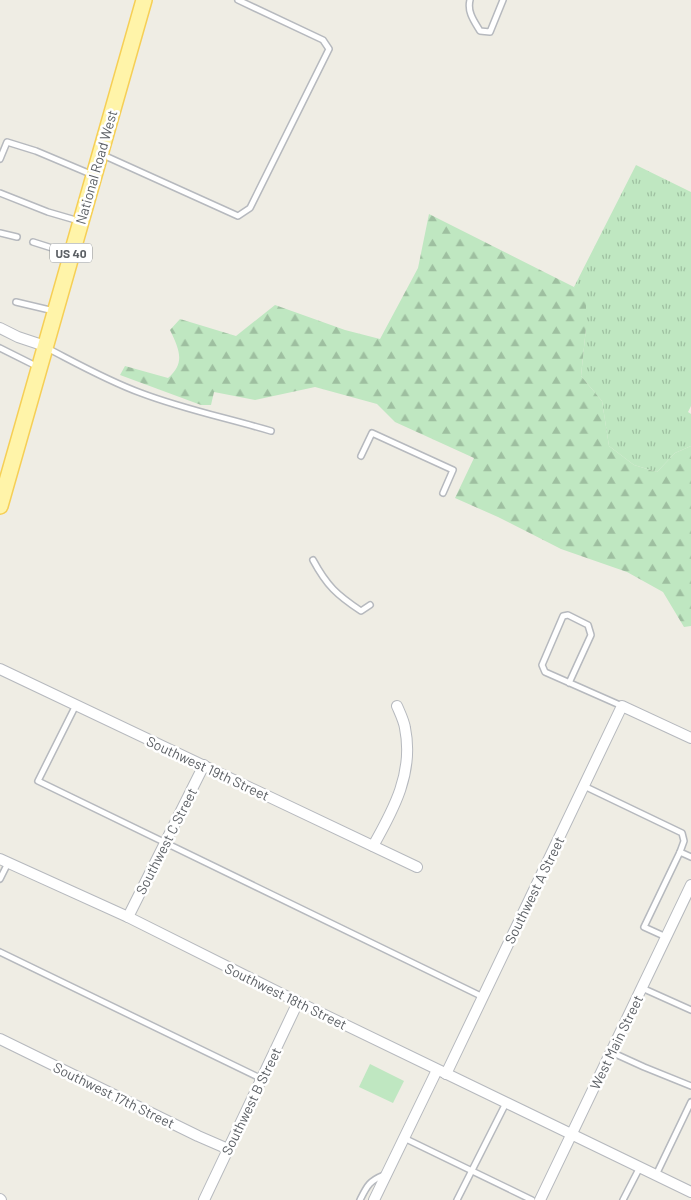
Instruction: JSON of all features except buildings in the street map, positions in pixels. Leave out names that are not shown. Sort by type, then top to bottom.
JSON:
[{"type":"main road","name":"National Road West","points":[[0,506],[144,0]]},
{"type":"street","points":[[0,328],[18,337],[44,346]]},
{"type":"street","name":"Southwest 19th Street","points":[[0,669],[417,867]]},
{"type":"street","points":[[373,846],[387,822],[404,782],[407,769],[405,728],[397,706]]},
{"type":"street","points":[[622,706],[691,738]]},
{"type":"street","name":"Southwest A Street","points":[[374,1200],[404,1138],[483,997],[622,706]]},
{"type":"street","name":"Southwest C Street","points":[[128,917],[204,766]]},
{"type":"street","name":"Southwest 18th Street","points":[[4,861],[128,917],[298,1002],[691,1192]]},
{"type":"street","name":"West Main Street","points":[[540,1200],[691,885]]},
{"type":"street","name":"Southwest B Street","points":[[204,1200],[298,1002]]},
{"type":"street","name":"Southwest 17th Street","points":[[0,1039],[228,1149]]},
{"type":"lane","points":[[100,154],[238,216],[250,208],[329,49],[323,40],[238,0]]},
{"type":"lane","points":[[470,0],[471,17],[480,31],[490,32],[503,0]]},
{"type":"lane","points":[[0,159],[7,142],[36,151],[94,175]]},
{"type":"lane","points":[[0,193],[48,212],[80,222]]},
{"type":"lane","points":[[0,233],[17,237]]},
{"type":"lane","points":[[33,242],[71,254]]},
{"type":"lane","points":[[16,302],[55,311]]},
{"type":"lane","points":[[44,346],[100,376],[140,393],[187,409],[271,431]]},
{"type":"lane","points":[[0,348],[39,367]]},
{"type":"lane","points":[[361,456],[372,433],[444,465],[453,470],[443,493]]},
{"type":"lane","points":[[313,560],[322,577],[334,591],[361,611],[370,605]]},
{"type":"lane","points":[[569,683],[591,635],[588,625],[568,615],[563,616],[542,665],[545,672],[569,683],[622,706]]},
{"type":"lane","points":[[76,705],[38,781],[483,997]]},
{"type":"lane","points":[[584,786],[682,833],[684,841],[680,852],[644,927],[666,937]]},
{"type":"lane","points":[[680,852],[691,858]]},
{"type":"lane","points":[[0,879],[4,861]]},
{"type":"lane","points":[[0,952],[262,1079]]},
{"type":"lane","points":[[642,988],[691,1010]]},
{"type":"lane","points":[[611,1052],[691,1086]]},
{"type":"lane","points":[[656,1175],[691,1102]]},
{"type":"lane","points":[[457,1200],[506,1103]]},
{"type":"lane","points":[[404,1138],[532,1200]]},
{"type":"lane","points":[[623,1200],[640,1167]]},
{"type":"lane","points":[[360,1200],[367,1185],[373,1179],[387,1174]]},
{"type":"green space","points":[[636,165],[691,192],[691,406],[688,412],[691,414],[691,446],[675,453],[657,472],[634,465],[609,446],[602,401],[581,376],[586,328],[574,287]]},
{"type":"green space","points":[[429,214],[574,287],[586,301],[586,328],[581,376],[602,401],[609,446],[634,465],[657,472],[675,453],[691,446],[691,626],[684,627],[663,592],[627,572],[561,549],[498,517],[455,498],[474,458],[395,422],[377,404],[315,387],[255,400],[214,392],[211,405],[201,405],[120,375],[125,366],[168,378],[174,372],[179,361],[176,343],[170,330],[180,319],[236,336],[275,305],[345,330],[380,339],[418,268]]},
{"type":"green space","points":[[370,1064],[404,1081],[393,1103],[359,1087]]}]
